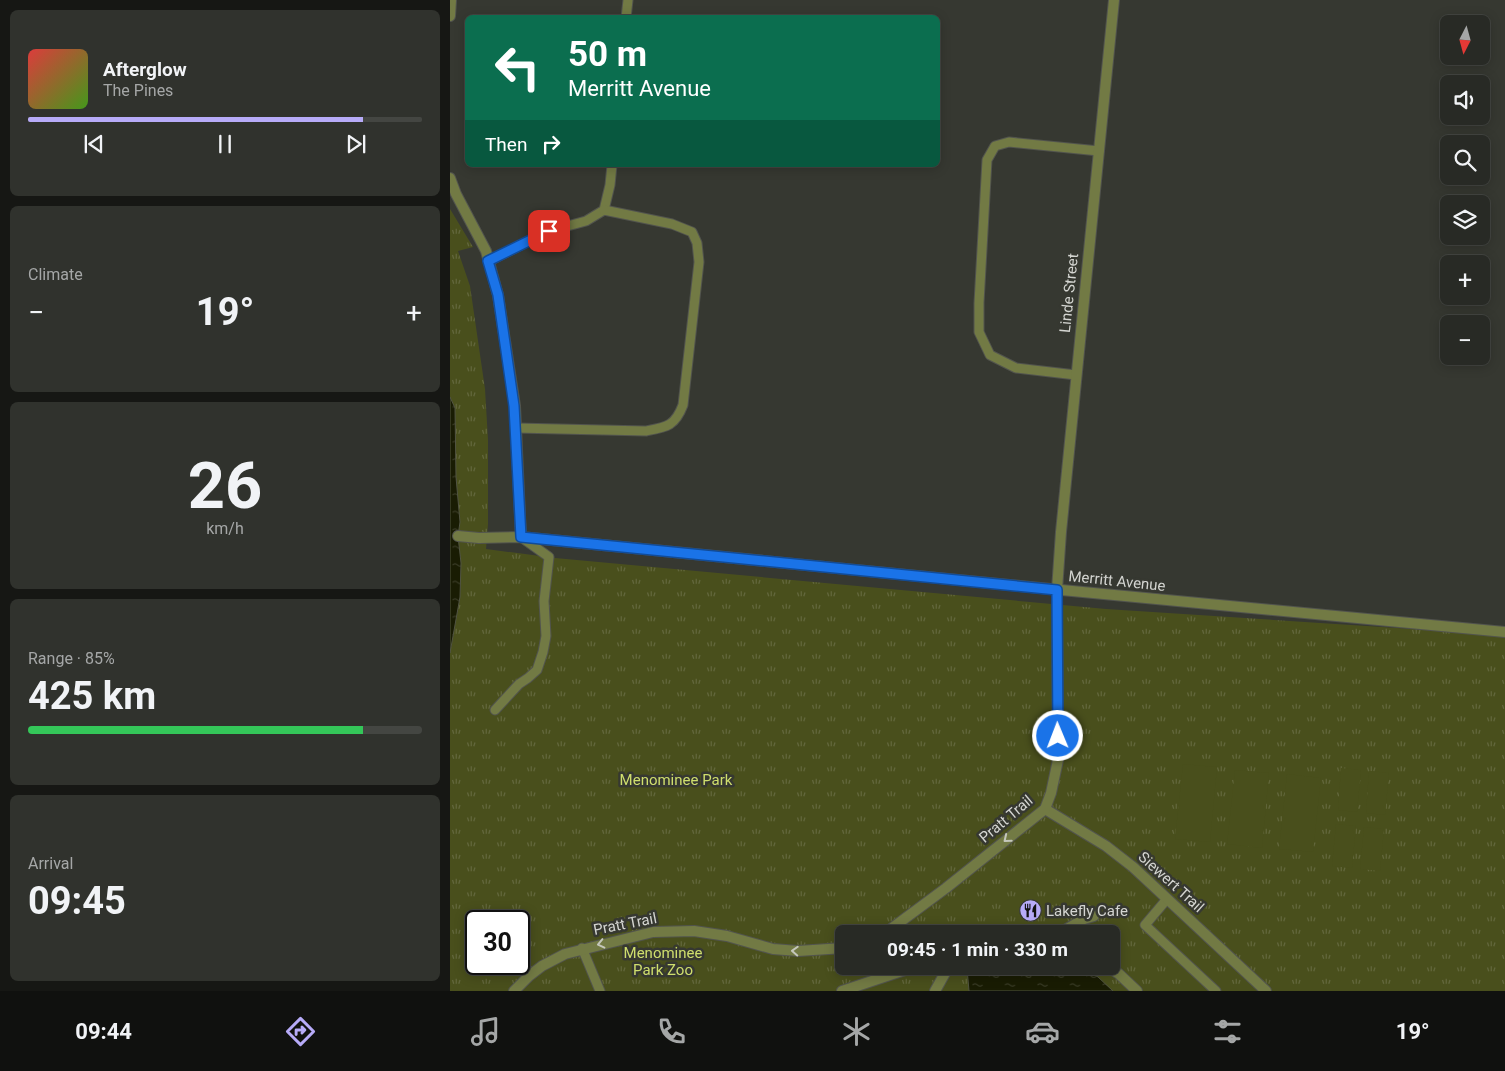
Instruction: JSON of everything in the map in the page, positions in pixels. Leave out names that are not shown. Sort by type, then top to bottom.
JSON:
[{"type":"street","points":[[450,16],[451,0]]},
{"type":"street","name":"Linde Street","points":[[1057,590],[1076,375],[1114,0]]},
{"type":"street","points":[[450,178],[456,194],[486,251],[498,295],[514,406],[521,537]]},
{"type":"street","name":"Merritt Avenue","points":[[458,536],[479,538],[521,537],[1505,632]]},
{"type":"street","name":"Pratt Trail","points":[[896,925],[946,888],[1045,808],[1052,793],[1058,760],[1057,590]]},
{"type":"street","name":"Siewert Trail","points":[[1045,808],[1106,846],[1133,867],[1266,991]]},
{"type":"street","points":[[1074,925],[1094,916]]},
{"type":"street","name":"Pratt Trail","points":[[514,991],[542,966],[566,954],[582,948],[653,932],[694,931],[727,936],[773,949],[798,951],[835,949]]},
{"type":"street","points":[[835,991],[842,991],[890,975]]},
{"type":"street","points":[[935,991],[944,975]]},
{"type":"street","points":[[1120,975],[1137,991]]},
{"type":"lane","points":[[626,15],[628,0]]},
{"type":"lane","points":[[1076,375],[1016,368],[990,355],[979,332],[978,303],[987,160],[994,146],[1010,142],[1099,151]]},
{"type":"lane","points":[[604,210],[612,167]]},
{"type":"lane","points":[[488,261],[549,231],[586,221],[604,210],[672,224],[692,232],[697,243],[699,262],[683,405],[678,416],[671,424],[646,431],[516,428]]},
{"type":"lane","points":[[495,710],[519,684],[536,670],[543,652],[546,636],[544,601],[549,557],[521,537]]},
{"type":"lane","points":[[1167,899],[1145,925],[1216,991]]},
{"type":"lane","points":[[582,948],[600,991]]},
{"type":"green space","name":"Menominee Park","points":[[450,209],[473,247],[458,251],[470,286],[485,389],[488,440],[488,524],[486,549],[555,558],[1106,609],[1505,635],[1505,991],[450,991],[450,653],[460,597],[461,563],[458,536],[460,522],[456,478],[455,408],[450,397]]},
{"type":"green space","points":[[1183,764],[1217,767],[1210,842],[1175,839]]},
{"type":"green space","points":[[1341,768],[1361,770],[1357,812],[1338,810]]},
{"type":"green space","points":[[1235,770],[1269,773],[1262,848],[1227,844]]},
{"type":"green space","points":[[1369,771],[1389,773],[1385,815],[1366,813]]},
{"type":"green space","points":[[1287,774],[1321,778],[1313,852],[1279,849]]},
{"type":"green space","points":[[1336,824],[1356,826],[1352,868],[1332,866]]},
{"type":"green space","points":[[1364,827],[1384,829],[1380,871],[1360,869]]},
{"type":"water","points":[[450,397],[455,408],[456,477],[460,522],[458,536],[461,563],[460,597],[450,653]]},
{"type":"water","points":[[968,975],[1095,975],[1113,991],[969,991]]},
{"type":"place","name":"Lakefly Cafe","points":[[1030,911]]},
{"type":"route","points":[[549,231],[488,261],[498,295],[514,406],[521,537],[1057,590],[1058,736]]},
{"type":"park label","name":"Menominee Park Zoo","points":[[663,962]]}]
